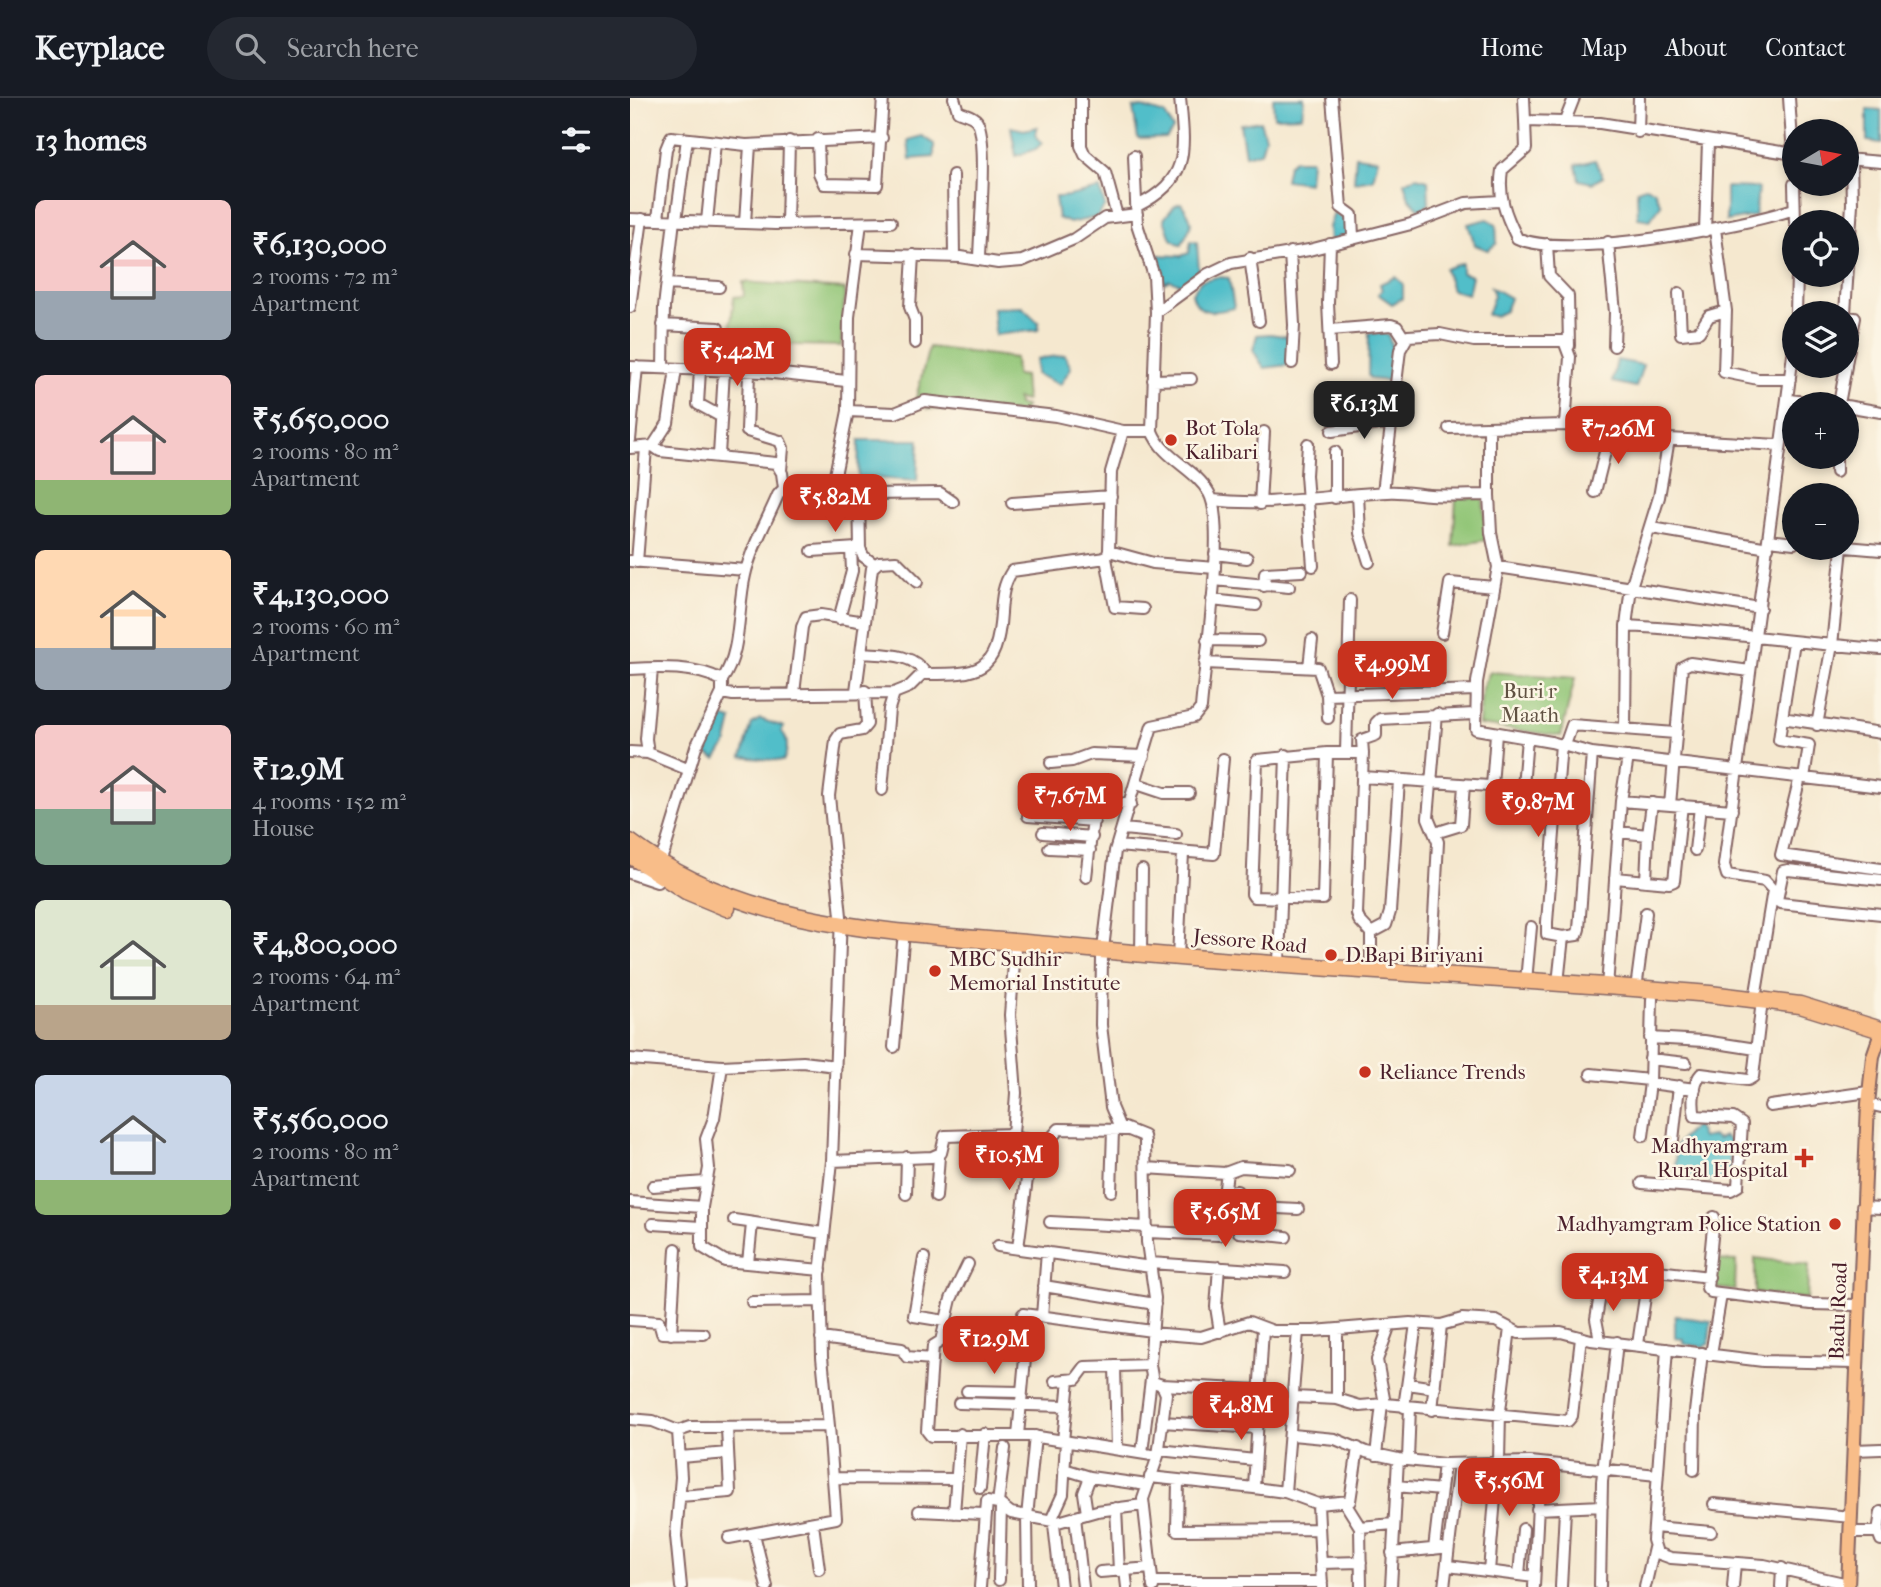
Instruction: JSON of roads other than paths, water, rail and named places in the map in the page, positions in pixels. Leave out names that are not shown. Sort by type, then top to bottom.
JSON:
[{"type":"highway","name":"Jessore Road","points":[[630,842],[655,872],[802,922],[841,928],[1304,975],[1758,1004]]},
{"type":"highway","points":[[630,855],[686,891],[721,907],[802,922]]},
{"type":"highway","name":"Jessore Road","points":[[841,928],[902,942],[1015,950],[1140,954],[1636,989],[1758,1004],[1881,1035]]},
{"type":"main road","name":"Badu Road","points":[[1848,1586],[1857,1306],[1868,1098],[1873,1056],[1881,1035]]},
{"type":"street","points":[[818,139],[819,173],[824,184],[874,187],[882,138],[883,98]]},
{"type":"street","points":[[954,98],[958,111],[973,117],[979,126],[982,157],[979,260]]},
{"type":"street","points":[[1081,98],[1081,146],[1085,155],[1105,172],[1116,216]]},
{"type":"street","points":[[856,254],[954,257],[998,263],[1022,261],[1074,239],[1105,218],[1137,210],[1160,195],[1181,163],[1183,129],[1180,98]]},
{"type":"street","points":[[1332,98],[1341,207],[1352,215],[1353,237]]},
{"type":"street","points":[[1524,98],[1527,145],[1523,153],[1502,170],[1500,201],[1517,237],[1547,244],[1608,242],[1710,230],[1794,209],[1794,196]]},
{"type":"street","points":[[1565,121],[1574,98]]},
{"type":"street","points":[[1639,98],[1639,132]]},
{"type":"street","points":[[1789,98],[1791,119]]},
{"type":"street","points":[[1525,121],[1600,123],[1639,132],[1782,152]]},
{"type":"street","points":[[658,219],[667,142],[670,137],[750,145],[818,139],[882,138]]},
{"type":"street","points":[[663,368],[667,284],[687,139]]},
{"type":"street","points":[[787,223],[789,141]]},
{"type":"street","points":[[1707,141],[1710,230],[1726,311],[1724,372],[1758,379],[1790,379],[1789,392]]},
{"type":"street","points":[[707,221],[715,143]]},
{"type":"street","points":[[745,223],[750,145]]},
{"type":"street","points":[[1111,1191],[1119,1130],[1111,1107],[1101,1025],[1102,954],[1117,846],[1152,726],[1194,718],[1200,708],[1215,554],[1212,500],[1198,479],[1157,444],[1152,431],[1157,289],[1137,224],[1134,156]]},
{"type":"street","points":[[1859,160],[1881,162]]},
{"type":"street","points":[[953,175],[954,257]]},
{"type":"street","points":[[1846,301],[1848,196]]},
{"type":"street","points":[[1156,312],[1208,274],[1250,258],[1331,244],[1411,224],[1466,203],[1500,201]]},
{"type":"street","points":[[630,219],[745,223],[891,222]]},
{"type":"street","points":[[630,307],[642,219]]},
{"type":"street","points":[[831,484],[836,475],[848,411],[846,382],[861,223]]},
{"type":"street","points":[[1608,242],[1615,312],[1614,346]]},
{"type":"street","points":[[1331,244],[1331,364]]},
{"type":"street","points":[[1547,244],[1549,276],[1567,296],[1569,346],[1565,425]]},
{"type":"street","points":[[1290,252],[1294,325],[1292,363]]},
{"type":"street","points":[[912,255],[909,302],[915,320],[915,343]]},
{"type":"street","points":[[1250,258],[1259,321]]},
{"type":"street","points":[[667,284],[719,287]]},
{"type":"street","points":[[1679,293],[1681,334],[1699,332],[1709,316],[1726,311]]},
{"type":"street","points":[[663,325],[718,328]]},
{"type":"street","points":[[1330,330],[1391,325],[1397,327],[1404,338],[1383,492]]},
{"type":"street","points":[[1404,338],[1415,334],[1440,334],[1474,341],[1555,339],[1564,341],[1569,346]]},
{"type":"street","points":[[630,440],[633,367],[724,371],[846,382]]},
{"type":"street","points":[[676,369],[668,423],[650,447],[634,562],[746,570]]},
{"type":"street","points":[[700,370],[698,404],[702,409],[720,416]]},
{"type":"street","points":[[719,456],[724,371]]},
{"type":"street","points":[[630,873],[655,872],[687,769],[722,693],[722,680],[730,663],[746,570],[783,488],[780,440],[747,431],[748,373]]},
{"type":"street","points":[[1153,380],[1191,379]]},
{"type":"street","points":[[848,411],[895,413],[925,401],[1056,416],[1123,430],[1152,431]]},
{"type":"street","points":[[1859,408],[1881,412]]},
{"type":"street","points":[[1332,431],[1392,422]]},
{"type":"street","points":[[1449,428],[1565,425],[1632,437],[1779,446]]},
{"type":"street","points":[[1489,428],[1491,533],[1498,566],[1476,690],[1476,729],[1592,753],[1881,787]]},
{"type":"street","points":[[1123,430],[1114,454],[1108,554],[1115,607],[1143,609]]},
{"type":"street","points":[[1642,1183],[1731,1190],[1738,1186],[1742,1124],[1733,1118],[1695,1116],[1695,1089],[1697,1079],[1702,1074],[1751,1079],[1756,1049],[1758,1004],[1773,890],[1765,881],[1727,874],[1725,870],[1735,769],[1769,544],[1782,431]]},
{"type":"street","points":[[1260,504],[1264,432]]},
{"type":"street","points":[[1595,492],[1610,432]]},
{"type":"street","points":[[1625,729],[1626,626],[1632,587],[1652,528],[1669,439]]},
{"type":"street","points":[[1308,444],[1307,497],[1313,566]]},
{"type":"street","points":[[630,448],[650,447],[660,451],[769,461],[776,463],[781,470]]},
{"type":"street","points":[[1335,452],[1335,498]]},
{"type":"street","points":[[783,488],[831,484],[859,492],[940,493],[953,502]]},
{"type":"street","points":[[839,619],[856,548],[859,492]]},
{"type":"street","points":[[1212,500],[1260,504],[1307,497],[1335,498],[1383,492],[1489,495]]},
{"type":"street","points":[[1358,495],[1362,540],[1369,562]]},
{"type":"street","points":[[1012,503],[1111,496]]},
{"type":"street","points":[[1652,528],[1782,543]]},
{"type":"street","points":[[812,551],[856,548]]},
{"type":"street","points":[[856,548],[874,564],[896,561],[918,582]]},
{"type":"street","points":[[1859,549],[1881,550]]},
{"type":"street","points":[[722,693],[894,693],[903,691],[926,674],[951,674],[986,667],[1000,628],[1003,588],[1016,568],[1060,566],[1108,554],[1153,563],[1214,568]]},
{"type":"street","points":[[1215,554],[1247,558]]},
{"type":"street","points":[[1817,725],[1832,645],[1843,560]]},
{"type":"street","points":[[729,1538],[813,1524],[837,1517],[821,1338],[821,1270],[832,1161],[841,928],[829,796],[840,734],[862,730],[867,724],[861,691],[861,653],[874,564]]},
{"type":"street","points":[[1498,566],[1760,608]]},
{"type":"street","points":[[1264,586],[1265,573],[1302,571]]},
{"type":"street","points":[[1214,580],[1289,587]]},
{"type":"street","points":[[1443,633],[1450,583],[1494,587]]},
{"type":"street","points":[[1212,600],[1256,605]]},
{"type":"street","points":[[1346,752],[1345,695],[1350,600]]},
{"type":"street","points":[[794,693],[803,621],[812,615],[865,622]]},
{"type":"street","points":[[1626,626],[1675,627],[1755,638],[1881,649]]},
{"type":"street","points":[[1207,640],[1258,641]]},
{"type":"street","points":[[1309,667],[1312,640]]},
{"type":"street","points":[[1794,642],[1779,740],[1809,745],[1781,855],[1881,869]]},
{"type":"street","points":[[861,653],[903,657],[918,662],[926,674]]},
{"type":"street","points":[[1205,663],[1319,668],[1322,688],[1327,695],[1328,718]]},
{"type":"street","points":[[1615,878],[1675,881],[1676,805],[1672,762],[1682,667],[1685,663],[1750,671]]},
{"type":"street","points":[[630,669],[682,669],[722,680]]},
{"type":"street","points":[[648,753],[646,739],[652,669]]},
{"type":"street","points":[[1327,695],[1476,690]]},
{"type":"street","points":[[883,790],[889,709],[894,693]]},
{"type":"street","points":[[1431,974],[1438,842],[1428,818],[1437,714]]},
{"type":"street","points":[[1371,970],[1371,933],[1357,914],[1362,740],[1376,735],[1376,723],[1380,719],[1474,714]]},
{"type":"street","points":[[1782,718],[1881,733]]},
{"type":"street","points":[[1592,753],[1579,929],[1577,935],[1563,937],[1547,934],[1563,745],[1573,725],[1675,733]]},
{"type":"street","points":[[1492,786],[1496,734]]},
{"type":"street","points":[[1523,787],[1527,738]]},
{"type":"street","points":[[630,752],[648,753],[687,769]]},
{"type":"street","points":[[1327,753],[1323,899],[1254,897],[1255,785],[1258,758],[1286,755],[1346,752],[1363,753]]},
{"type":"street","points":[[1051,763],[1091,754],[1144,756]]},
{"type":"street","points":[[1279,964],[1286,755]]},
{"type":"street","points":[[1607,987],[1618,832],[1628,757]]},
{"type":"street","points":[[1117,846],[1210,855],[1216,850],[1223,759]]},
{"type":"street","points":[[1363,777],[1588,793]]},
{"type":"street","points":[[1371,933],[1385,925],[1390,912],[1399,781]]},
{"type":"street","points":[[1137,784],[1164,793],[1189,793]]},
{"type":"street","points":[[1436,833],[1461,825],[1464,785]]},
{"type":"street","points":[[1042,799],[1131,804]]},
{"type":"street","points":[[1621,801],[1732,810]]},
{"type":"street","points":[[1086,877],[1093,837],[1095,802]]},
{"type":"street","points":[[1646,881],[1652,803]]},
{"type":"street","points":[[1695,850],[1700,807]]},
{"type":"street","points":[[1028,816],[1094,821]]},
{"type":"street","points":[[1123,829],[1176,834]]},
{"type":"street","points":[[1618,832],[1648,835]]},
{"type":"street","points":[[1043,833],[1093,837]]},
{"type":"street","points":[[1049,848],[1090,850]]},
{"type":"street","points":[[1178,957],[1183,853]]},
{"type":"street","points":[[1140,954],[1142,870]]},
{"type":"street","points":[[1881,880],[1788,870],[1783,871],[1777,900],[1780,903],[1881,914]]},
{"type":"street","points":[[1636,989],[1646,913]]},
{"type":"street","points":[[1526,981],[1531,927]]},
{"type":"street","points":[[1558,983],[1563,937]]},
{"type":"street","points":[[894,1047],[902,942]]},
{"type":"street","points":[[1010,1136],[1014,1132],[1016,1093],[1010,1015],[1015,950]]},
{"type":"street","points":[[1643,1136],[1649,1081],[1652,999]]},
{"type":"street","points":[[1650,1038],[1704,1041],[1756,1049]]},
{"type":"street","points":[[630,1059],[722,1066],[803,1062],[836,1066]]},
{"type":"street","points":[[1650,1059],[1685,1063]]},
{"type":"street","points":[[722,1066],[714,1118],[706,1139],[709,1168],[702,1207],[701,1242],[705,1249],[725,1261],[821,1270]]},
{"type":"street","points":[[1591,1074],[1695,1089]]},
{"type":"street","points":[[1673,1140],[1679,1086]]},
{"type":"street","points":[[1770,1106],[1868,1098],[1881,1107]]},
{"type":"street","points":[[936,1196],[939,1156],[946,1136],[1010,1136],[1050,1143],[1059,1129],[1119,1130],[1144,1136],[1147,1229],[1155,1304],[1151,1379],[1142,1454]]},
{"type":"street","points":[[991,1165],[994,1136]]},
{"type":"street","points":[[1018,1248],[1032,1140]]},
{"type":"street","points":[[832,1161],[939,1156]]},
{"type":"street","points":[[906,1194],[907,1157]]},
{"type":"street","points":[[1146,1168],[1227,1172],[1241,1167],[1290,1170]]},
{"type":"street","points":[[1050,1222],[1217,1236],[1227,1172]]},
{"type":"street","points":[[653,1186],[705,1182]]},
{"type":"street","points":[[1225,1192],[1237,1191],[1239,1232],[1286,1237]]},
{"type":"street","points":[[630,1202],[702,1207]]},
{"type":"street","points":[[1192,1206],[1223,1207]]},
{"type":"street","points":[[1238,1206],[1298,1209]]},
{"type":"street","points":[[1862,1207],[1881,1208]]},
{"type":"street","points":[[1714,1217],[1707,1288],[1721,1295],[1857,1306]]},
{"type":"street","points":[[734,1220],[823,1233]]},
{"type":"street","points":[[653,1224],[701,1227]]},
{"type":"street","points":[[748,1263],[752,1224]]},
{"type":"street","points":[[998,1246],[1151,1265],[1285,1272]]},
{"type":"street","points":[[671,1334],[676,1249]]},
{"type":"street","points":[[1042,1316],[1047,1252]]},
{"type":"street","points":[[924,1258],[914,1316],[945,1321]]},
{"type":"street","points":[[968,1264],[951,1299],[941,1341],[933,1346],[927,1431],[931,1436],[1035,1436],[1142,1454],[1255,1460]]},
{"type":"street","points":[[1219,1268],[1216,1307],[1220,1332]]},
{"type":"street","points":[[1638,1344],[1649,1270],[1709,1277]]},
{"type":"street","points":[[1044,1286],[1155,1304]]},
{"type":"street","points":[[1600,1340],[1596,1319],[1601,1289]]},
{"type":"street","points":[[1694,1470],[1696,1402],[1721,1295]]},
{"type":"street","points":[[752,1302],[821,1301]]},
{"type":"street","points":[[1018,1435],[1026,1315],[1201,1337],[1249,1322],[1273,1331],[1337,1331],[1416,1324],[1441,1325],[1462,1319],[1496,1321],[1519,1333],[1561,1332],[1581,1338],[1778,1362],[1855,1363]]},
{"type":"street","points":[[630,1320],[656,1322],[660,1324],[661,1332],[671,1334],[704,1334]]},
{"type":"street","points":[[1391,1587],[1396,1486],[1403,1459],[1408,1384],[1416,1324]]},
{"type":"street","points":[[1432,1410],[1441,1325]]},
{"type":"street","points":[[1376,1455],[1384,1404],[1377,1360],[1389,1327]]},
{"type":"street","points":[[1254,1488],[1263,1328]]},
{"type":"street","points":[[1489,1571],[1500,1416],[1510,1328]]},
{"type":"street","points":[[1285,1492],[1292,1435],[1298,1331]]},
{"type":"street","points":[[1337,1331],[1337,1399]]},
{"type":"street","points":[[821,1338],[902,1349],[907,1357],[932,1359]]},
{"type":"street","points":[[1294,1397],[1337,1399],[1360,1406],[1384,1404],[1564,1421],[1571,1419],[1581,1338]]},
{"type":"street","points":[[1592,1587],[1602,1587],[1602,1469],[1617,1342]]},
{"type":"street","points":[[1647,1586],[1654,1548],[1667,1349]]},
{"type":"street","points":[[1055,1381],[1076,1379],[1085,1367],[1150,1365]]},
{"type":"street","points":[[1115,1366],[1117,1449]]},
{"type":"street","points":[[1151,1379],[1162,1385],[1259,1390]]},
{"type":"street","points":[[1061,1587],[1053,1516],[1063,1494],[1069,1380]]},
{"type":"street","points":[[1408,1384],[1435,1388]]},
{"type":"street","points":[[1162,1385],[1166,1394],[1158,1453],[1143,1505],[1153,1584],[1322,1584],[1318,1504]]},
{"type":"street","points":[[1228,1388],[1228,1408],[1258,1409]]},
{"type":"street","points":[[967,1391],[1021,1392]]},
{"type":"street","points":[[959,1403],[1066,1406]]},
{"type":"street","points":[[630,1419],[653,1421],[678,1431],[690,1427],[829,1426]]},
{"type":"street","points":[[1162,1422],[1257,1428]]},
{"type":"street","points":[[680,1496],[730,1492],[727,1428]]},
{"type":"street","points":[[678,1431],[680,1496],[676,1536],[681,1587]]},
{"type":"street","points":[[954,1513],[960,1434]]},
{"type":"street","points":[[980,1488],[985,1434]]},
{"type":"street","points":[[1292,1435],[1335,1438],[1376,1455],[1444,1464],[1540,1463],[1657,1475]]},
{"type":"street","points":[[1028,1587],[1027,1517],[1035,1436]]},
{"type":"street","points":[[999,1580],[1000,1505],[1005,1448]]},
{"type":"street","points":[[1064,1469],[1090,1477],[1178,1480],[1285,1492],[1318,1504],[1345,1503],[1352,1498],[1358,1448]]},
{"type":"street","points":[[1854,1450],[1881,1449]]},
{"type":"street","points":[[680,1457],[728,1453]]},
{"type":"street","points":[[1448,1566],[1519,1575],[1534,1582],[1540,1463]]},
{"type":"street","points":[[1434,1549],[1444,1464]]},
{"type":"street","points":[[1444,1587],[1459,1464]]},
{"type":"street","points":[[1087,1513],[1084,1493],[1090,1477]]},
{"type":"street","points":[[834,1478],[957,1479]]},
{"type":"street","points":[[1178,1480],[1177,1530],[1318,1529]]},
{"type":"street","points":[[1396,1486],[1441,1490]]},
{"type":"street","points":[[980,1587],[985,1502],[1000,1505],[1006,1511],[1054,1522],[1087,1513],[1143,1505]]},
{"type":"street","points":[[1345,1503],[1360,1527],[1361,1587]]},
{"type":"street","points":[[1714,1504],[1851,1517]]},
{"type":"street","points":[[1537,1509],[1565,1510],[1579,1505],[1602,1506]]},
{"type":"street","points":[[1116,1508],[1122,1570],[1127,1587]]},
{"type":"street","points":[[1561,1587],[1565,1510]]},
{"type":"street","points":[[919,1511],[983,1514]]},
{"type":"street","points":[[1850,1532],[1879,1536],[1881,1512]]},
{"type":"street","points":[[1075,1517],[1083,1587]]},
{"type":"street","points":[[813,1524],[818,1569]]},
{"type":"street","points":[[1360,1527],[1394,1524]]},
{"type":"street","points":[[1654,1527],[1711,1532]]},
{"type":"street","points":[[1519,1575],[1523,1529]]},
{"type":"street","points":[[754,1534],[767,1587]]},
{"type":"street","points":[[1392,1553],[1450,1547]]},
{"type":"street","points":[[1654,1548],[1662,1556],[1782,1568],[1848,1586]]},
{"type":"street","points":[[1321,1563],[1361,1562]]},
{"type":"street","points":[[1733,1587],[1735,1563]]},
{"type":"street","points":[[1100,1572],[1150,1568]]},
{"type":"street","points":[[1781,1587],[1782,1568]]},
{"type":"street","points":[[1806,1573],[1806,1587]]},
{"type":"water","points":[[1273,98],[1304,98],[1302,116],[1274,117]]},
{"type":"water","points":[[1142,107],[1165,114],[1173,129],[1166,138],[1138,139],[1133,108]]},
{"type":"water","points":[[1867,109],[1881,110],[1881,143],[1867,141]]},
{"type":"water","points":[[1260,121],[1265,137],[1261,152],[1245,155],[1240,124]]},
{"type":"water","points":[[1011,127],[1024,130],[1037,127],[1035,134],[1042,143],[1036,149],[1016,156]]},
{"type":"water","points":[[922,136],[934,144],[934,157],[910,159],[908,140]]},
{"type":"water","points":[[1356,156],[1378,159],[1373,179],[1354,182]]},
{"type":"water","points":[[1294,160],[1311,160],[1309,183],[1285,180],[1288,165]]},
{"type":"water","points":[[1595,160],[1603,177],[1592,183],[1579,180],[1576,165]]},
{"type":"water","points":[[1416,177],[1428,180],[1429,204],[1420,210],[1409,198],[1404,182]]},
{"type":"water","points":[[1645,187],[1654,190],[1661,205],[1650,220],[1638,218],[1637,190]]},
{"type":"water","points":[[1726,187],[1758,188],[1755,216],[1726,221]]},
{"type":"water","points":[[1100,189],[1105,206],[1097,217],[1070,223],[1058,218],[1055,197]]},
{"type":"water","points":[[1181,203],[1191,225],[1181,245],[1171,239],[1164,219],[1175,205]]},
{"type":"water","points":[[1334,213],[1348,222],[1348,236],[1330,241],[1329,227]]},
{"type":"water","points":[[1488,219],[1496,225],[1497,243],[1488,250],[1475,245],[1468,224]]},
{"type":"water","points":[[1191,241],[1197,242],[1199,271],[1184,285],[1170,280],[1164,283],[1157,255],[1181,256],[1189,253]]},
{"type":"water","points":[[1462,263],[1462,273],[1472,276],[1468,294],[1452,290],[1445,269]]},
{"type":"water","points":[[1217,277],[1229,278],[1234,308],[1208,311],[1198,306],[1195,301],[1192,293],[1201,281]]},
{"type":"water","points":[[1395,277],[1403,284],[1403,298],[1392,304],[1378,294],[1382,290],[1380,284]]},
{"type":"water","points":[[1491,287],[1510,298],[1505,311],[1495,316],[1487,315],[1494,295]]},
{"type":"water","points":[[1022,307],[1039,323],[1038,330],[995,335],[993,308]]},
{"type":"water","points":[[1369,333],[1388,334],[1392,347],[1389,381],[1370,379],[1368,375]]},
{"type":"water","points":[[1257,335],[1291,337],[1288,365],[1264,368],[1253,350]]},
{"type":"water","points":[[1065,355],[1071,368],[1060,385],[1036,374],[1037,359]]},
{"type":"water","points":[[1617,360],[1643,365],[1636,387],[1612,382]]},
{"type":"water","points":[[859,440],[919,440],[917,481],[858,477]]},
{"type":"water","points":[[715,715],[732,720],[726,745],[716,759],[704,753],[701,747]]},
{"type":"water","points":[[760,719],[784,727],[781,731],[787,745],[783,761],[742,757],[752,724]]},
{"type":"water","points":[[1696,1125],[1702,1138],[1713,1136],[1718,1139],[1724,1136],[1731,1142],[1733,1177],[1709,1181],[1675,1174],[1676,1145]]},
{"type":"water","points":[[1675,1316],[1711,1321],[1709,1343],[1703,1347],[1684,1344],[1684,1339],[1675,1338]]},
{"type":"place","name":"Bot Tola Kalibari","points":[[1171,440]]},
{"type":"place","name":"D.Bapi Biriyani","points":[[1331,955]]},
{"type":"place","name":"MBC Sudhir Memorial Institute","points":[[935,971]]},
{"type":"place","name":"Reliance Trends","points":[[1365,1072]]},
{"type":"place","name":"Madhyamgram Rural Hospital","points":[[1804,1158]]},
{"type":"place","name":"Madhyamgram Police Station","points":[[1835,1224]]},
{"type":"park label","name":"Buri r Maath","points":[[1530,703]]}]
